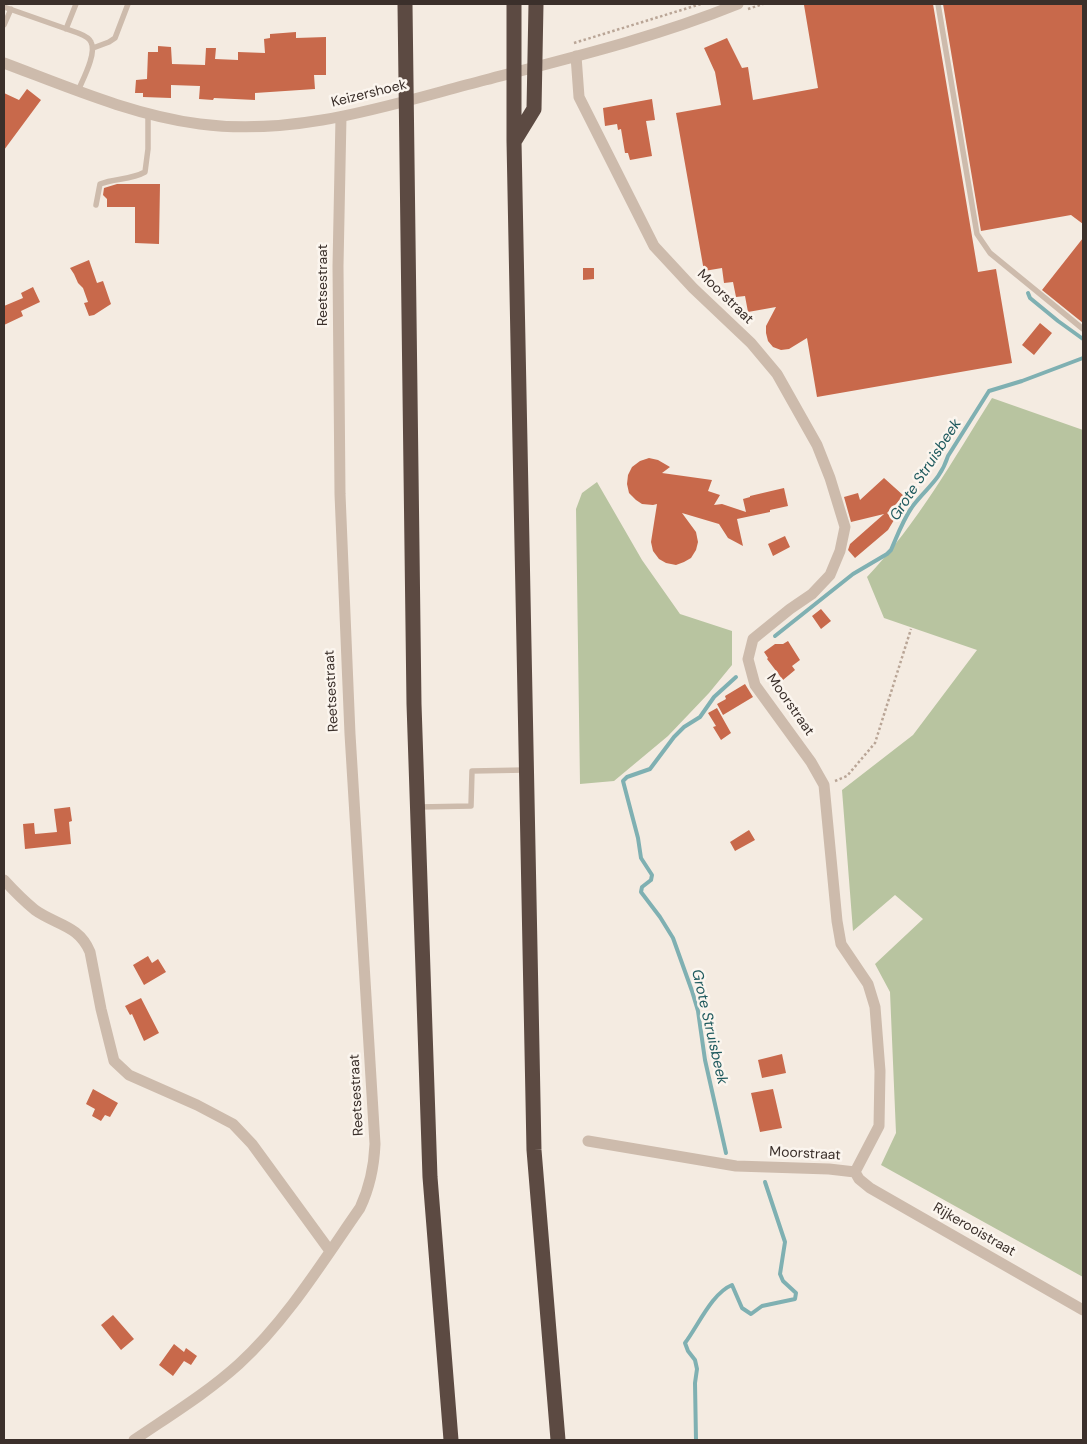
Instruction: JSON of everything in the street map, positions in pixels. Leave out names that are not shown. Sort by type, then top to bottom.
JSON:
[{"type":"highway","points":[[405,4],[414,704],[430,1177],[451,1440]]},
{"type":"highway","points":[[514,4],[514,141],[534,1150],[558,1440]]},
{"type":"highway","points":[[514,141],[534,109],[536,4]]},
{"type":"street","name":"Keizershoek","points":[[4,63],[78,91],[148,114],[201,124],[271,127],[341,117],[576,56],[661,32],[738,4]]},
{"type":"street","name":"Moorstraat","points":[[576,56],[579,97],[654,246],[693,288],[751,343],[777,374],[817,445],[830,478],[845,527],[840,551],[830,575],[812,594],[753,639],[748,659],[755,685],[811,762],[824,785],[836,921],[841,944],[868,984],[875,1006],[880,1071],[879,1126],[855,1172],[829,1169],[736,1166],[588,1141]]},
{"type":"street","name":"Reetsestraat","points":[[134,1440],[205,1391],[238,1365],[262,1341],[288,1310],[360,1208],[368,1192],[374,1164],[375,1154],[350,744],[340,494],[338,266],[341,117]]},
{"type":"street","points":[[4,880],[22,899],[37,911],[73,930],[86,944],[90,952],[101,1009],[114,1061],[121,1070],[129,1076],[197,1105],[233,1124],[252,1144],[330,1251]]},
{"type":"street","name":"Rijkerooistraat","points":[[855,1172],[859,1179],[870,1188],[1083,1310]]},
{"type":"lane","points":[[66,28],[76,4]]},
{"type":"lane","points":[[93,48],[115,38],[128,4]]},
{"type":"lane","points":[[938,4],[977,234],[990,253],[1083,329]]},
{"type":"lane","points":[[4,25],[7,7],[89,38],[93,48],[92,55],[78,91]]},
{"type":"lane","points":[[96,205],[100,184],[107,181],[128,179],[145,172],[148,149],[148,114]]},
{"type":"lane","points":[[418,806],[471,806],[472,772],[527,770]]},
{"type":"path","points":[[573,43],[701,4]]},
{"type":"path","points":[[824,785],[847,776],[875,743],[911,629]]},
{"type":"green space","points":[[992,398],[1083,430],[1083,1277],[881,1165],[896,1133],[890,992],[875,964],[923,919],[895,895],[853,931],[842,790],[913,735],[977,650],[884,618],[867,577],[885,557],[918,513]]},
{"type":"green space","points":[[597,482],[642,560],[680,614],[732,631],[732,665],[709,693],[668,736],[614,781],[580,784],[576,509],[582,493]]},
{"type":"building","points":[[933,4],[978,272],[996,269],[1012,363],[817,397],[807,338],[789,349],[781,350],[773,347],[768,341],[766,326],[776,307],[748,312],[745,296],[736,297],[733,282],[724,283],[722,268],[704,271],[676,113],[721,105],[715,72],[704,48],[727,38],[742,68],[748,67],[753,100],[818,88],[804,5]]},
{"type":"building","points":[[943,4],[1083,4],[1083,224],[1071,215],[981,231]]},
{"type":"building","points":[[296,32],[296,38],[326,37],[326,75],[314,75],[315,89],[255,93],[255,100],[199,99],[200,86],[171,85],[171,98],[143,97],[143,93],[135,93],[136,80],[147,79],[148,52],[158,52],[158,46],[171,47],[172,64],[205,65],[206,48],[216,48],[215,59],[238,60],[238,52],[265,53],[264,39],[270,38],[270,34]]},
{"type":"building","points":[[27,89],[41,100],[4,150],[4,93],[19,100]]},
{"type":"building","points":[[652,99],[655,120],[646,121],[652,156],[630,160],[628,153],[625,153],[621,129],[618,130],[617,124],[605,126],[603,108]]},
{"type":"building","points":[[117,184],[160,184],[159,244],[135,243],[135,207],[107,207],[107,199],[103,195],[104,188]]},
{"type":"building","points":[[1083,238],[1083,323],[1042,290]]},
{"type":"building","points":[[89,260],[97,283],[103,281],[111,304],[94,315],[89,316],[84,303],[88,302],[83,288],[70,268]]},
{"type":"building","points":[[583,268],[594,268],[594,279],[583,280]]},
{"type":"building","points":[[33,287],[40,302],[21,311],[23,316],[4,325],[4,306],[23,298],[21,293]]},
{"type":"building","points":[[1040,323],[1052,333],[1034,355],[1022,345]]},
{"type":"building","points":[[649,458],[658,460],[670,467],[662,473],[712,480],[708,491],[720,495],[714,505],[722,504],[746,512],[743,499],[784,488],[788,506],[737,519],[743,546],[728,538],[719,524],[682,513],[696,532],[698,542],[696,550],[691,558],[684,562],[676,565],[666,563],[659,559],[653,551],[651,542],[657,504],[642,504],[636,500],[629,493],[627,484],[628,475],[632,467],[640,461]]},
{"type":"building","points":[[884,478],[904,496],[887,513],[894,520],[888,530],[855,558],[848,550],[850,544],[884,514],[851,522],[844,497],[858,493],[860,500]]},
{"type":"building","points":[[785,536],[790,547],[773,556],[768,544]]},
{"type":"building","points":[[821,609],[831,621],[821,629],[812,616]]},
{"type":"building","points":[[788,641],[800,660],[792,666],[795,670],[783,680],[764,652],[775,644],[783,644]]},
{"type":"building","points":[[745,684],[753,697],[723,715],[717,704],[726,699],[725,696]]},
{"type":"building","points":[[717,708],[731,733],[721,740],[713,727],[716,726],[708,713]]},
{"type":"building","points":[[70,807],[72,821],[69,822],[71,844],[25,849],[23,824],[34,823],[35,834],[57,832],[54,809]]},
{"type":"building","points":[[749,830],[755,840],[735,851],[730,842]]},
{"type":"building","points":[[148,956],[152,963],[158,959],[166,972],[144,985],[133,965]]},
{"type":"building","points":[[141,998],[159,1033],[144,1041],[132,1014],[130,1015],[125,1006]]},
{"type":"building","points":[[782,1054],[786,1073],[762,1078],[758,1060]]},
{"type":"building","points":[[93,1089],[118,1103],[110,1117],[105,1115],[101,1121],[92,1116],[95,1109],[86,1104]]},
{"type":"building","points":[[773,1089],[782,1128],[760,1132],[751,1093]]},
{"type":"building","points":[[113,1315],[134,1339],[121,1350],[101,1325]]},
{"type":"building","points":[[174,1344],[184,1352],[186,1348],[197,1356],[191,1365],[184,1361],[173,1376],[159,1365]]},
{"type":"waterway","name":"Grote Struisbeek","points":[[1028,293],[1030,298],[1083,339]]},
{"type":"waterway","name":"Grote Struisbeek","points":[[775,636],[853,574],[891,550],[909,512],[941,472],[948,456],[989,391],[1083,358]]},
{"type":"waterway","name":"Grote Struisbeek","points":[[726,1153],[705,1060],[698,1011],[692,991],[673,938],[641,892],[642,887],[651,880],[652,875],[641,858],[638,838],[623,781],[627,777],[650,769],[674,737],[684,727],[700,717],[714,697],[736,677]]},
{"type":"waterway","name":"Grote Struisbeek","points":[[696,1440],[695,1383],[697,1369],[695,1360],[685,1343],[712,1302],[732,1285],[742,1308],[751,1314],[762,1306],[795,1299],[796,1293],[783,1281],[780,1274],[785,1242],[765,1182]]}]
